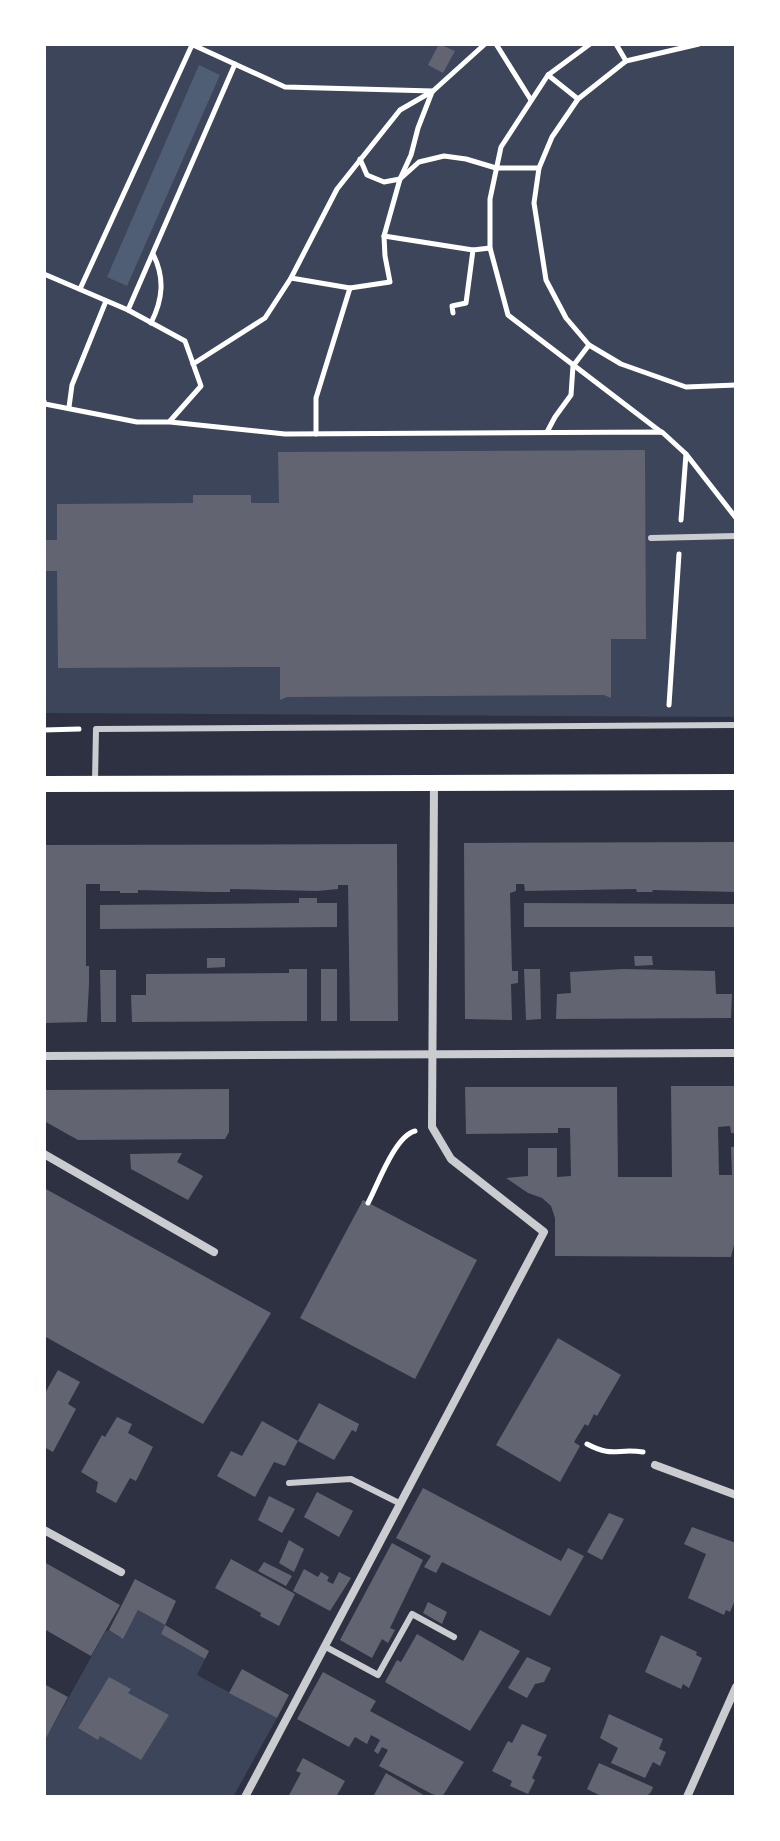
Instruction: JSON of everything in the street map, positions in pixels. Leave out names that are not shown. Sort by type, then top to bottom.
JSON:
[{"type":"main road","points":[[44,784],[736,782]]},
{"type":"street","points":[[245,1797],[544,1232],[451,1159],[432,1127],[434,783]]},
{"type":"street","points":[[44,1056],[736,1053]]},
{"type":"street","points":[[44,1154],[214,1252]]},
{"type":"street","points":[[655,1465],[736,1495]]},
{"type":"street","points":[[44,1530],[121,1572]]},
{"type":"street","points":[[687,1797],[733,1703],[736,1687]]},
{"type":"lane","points":[[651,538],[736,536]]},
{"type":"lane","points":[[95,784],[96,729],[736,725]]},
{"type":"lane","points":[[289,1483],[351,1479],[401,1504]]},
{"type":"lane","points":[[326,1647],[378,1675],[412,1614],[454,1637]]},
{"type":"path","points":[[80,289],[191,44],[285,87],[433,91]]},
{"type":"path","points":[[193,364],[265,318],[291,278],[337,189],[360,159],[400,110],[433,91],[485,44]]},
{"type":"path","points":[[496,44],[531,100]]},
{"type":"path","points":[[590,44],[548,75],[501,147],[490,199],[490,248],[508,315],[662,432],[686,454],[736,518]]},
{"type":"path","points":[[616,44],[626,61]]},
{"type":"path","points":[[699,44],[626,61],[578,99],[552,137],[539,168],[534,203],[546,280],[566,318],[589,345],[621,364],[686,387],[736,385]]},
{"type":"path","points":[[128,310],[235,64]]},
{"type":"path","points":[[548,75],[578,99]]},
{"type":"path","points":[[291,278],[350,288],[390,282],[384,236],[400,179],[433,91]]},
{"type":"path","points":[[360,159],[367,175],[384,182],[400,179],[419,162],[444,156],[496,168],[539,168]]},
{"type":"path","points":[[384,236],[473,250],[490,248]]},
{"type":"path","points":[[453,313],[452,306],[466,303],[473,250]]},
{"type":"path","points":[[151,323],[162,293],[160,269],[153,253]]},
{"type":"path","points":[[44,274],[128,310],[185,341],[201,386],[170,422]]},
{"type":"path","points":[[316,434],[316,398],[350,288]]},
{"type":"path","points":[[69,407],[72,385],[106,301]]},
{"type":"path","points":[[547,432],[571,395],[573,366],[589,345]]},
{"type":"path","points":[[44,403],[137,422],[170,422],[285,434],[662,432]]},
{"type":"path","points":[[669,705],[686,454]]},
{"type":"path","points":[[44,720],[47,730],[96,729]]},
{"type":"path","points":[[368,1203],[399,1143],[408,1133],[432,1127]]},
{"type":"path","points":[[587,1444],[611,1455],[634,1451],[651,1456]]},
{"type":"shaded area","points":[[44,44],[736,44],[736,717],[44,713]]},
{"type":"shaded area","points":[[199,65],[220,75],[127,286],[107,277]]},
{"type":"shaded area","points":[[138,1610],[165,1625],[161,1634],[205,1659],[197,1675],[277,1718],[233,1797],[44,1797],[44,1742],[105,1632],[109,1630],[123,1639]]},
{"type":"building","points":[[439,44],[455,51],[443,73],[428,65]]},
{"type":"building","points":[[645,450],[646,639],[611,639],[611,698],[604,695],[287,697],[280,700],[280,667],[58,668],[57,571],[45,571],[45,540],[57,540],[57,504],[193,503],[193,495],[251,495],[251,503],[279,503],[278,452]]},
{"type":"building","points":[[736,842],[736,892],[637,892],[636,889],[525,891],[524,884],[516,884],[516,891],[510,893],[512,971],[518,971],[518,983],[511,984],[512,1020],[465,1019],[464,843]]},
{"type":"building","points":[[397,844],[398,1021],[350,1021],[348,885],[317,891],[230,889],[230,892],[138,890],[138,893],[120,893],[100,891],[100,884],[86,884],[86,966],[89,966],[87,1022],[44,1023],[44,845]]},
{"type":"building","points":[[299,898],[317,898],[317,903],[337,903],[337,927],[100,929],[100,905],[299,903]]},
{"type":"building","points":[[524,903],[736,904],[736,927],[524,927]]},
{"type":"building","points":[[634,956],[652,956],[653,965],[635,966]]},
{"type":"building","points":[[207,958],[225,958],[225,967],[207,968]]},
{"type":"building","points":[[289,969],[307,969],[307,1021],[132,1022],[131,995],[146,995],[146,974],[289,973]]},
{"type":"building","points":[[321,969],[337,969],[337,1021],[321,1021]]},
{"type":"building","points":[[524,969],[540,969],[541,1019],[526,1020]]},
{"type":"building","points":[[623,969],[715,971],[716,994],[732,994],[731,1018],[556,1019],[557,994],[571,993],[570,972]]},
{"type":"building","points":[[100,970],[116,970],[116,1022],[101,1022]]},
{"type":"building","points":[[671,1086],[736,1086],[736,1133],[731,1133],[730,1126],[718,1127],[719,1175],[732,1175],[731,1147],[736,1147],[736,1237],[731,1257],[555,1256],[555,1218],[551,1206],[506,1178],[528,1176],[528,1148],[557,1148],[557,1177],[571,1176],[570,1128],[558,1128],[558,1133],[466,1134],[465,1087],[617,1087],[618,1177],[672,1177]]},
{"type":"building","points":[[229,1089],[229,1132],[225,1139],[78,1140],[44,1121],[44,1090]]},
{"type":"building","points":[[182,1153],[177,1162],[203,1176],[188,1200],[131,1169],[130,1154]]},
{"type":"building","points":[[44,1188],[271,1313],[203,1424],[44,1336]]},
{"type":"building","points":[[363,1200],[477,1260],[415,1379],[300,1318]]},
{"type":"building","points":[[558,1338],[621,1375],[597,1416],[594,1414],[588,1426],[585,1424],[574,1442],[580,1446],[560,1482],[496,1445]]},
{"type":"building","points":[[58,1370],[80,1382],[68,1404],[76,1409],[53,1452],[44,1447],[44,1395]]},
{"type":"building","points":[[319,1403],[359,1424],[334,1460],[298,1441]]},
{"type":"building","points":[[117,1417],[132,1424],[128,1433],[153,1447],[136,1481],[130,1478],[116,1503],[96,1492],[98,1482],[81,1472],[102,1435],[105,1437]]},
{"type":"building","points":[[262,1421],[298,1441],[285,1466],[274,1462],[255,1497],[217,1476],[231,1451],[242,1456]]},
{"type":"building","points":[[423,1488],[561,1561],[568,1548],[584,1556],[550,1616],[442,1562],[436,1573],[424,1567],[431,1556],[396,1538]]},
{"type":"building","points":[[317,1492],[353,1511],[339,1537],[304,1517]]},
{"type":"building","points":[[269,1496],[295,1509],[282,1533],[258,1520]]},
{"type":"building","points":[[609,1513],[624,1519],[602,1560],[587,1552]]},
{"type":"building","points":[[692,1527],[736,1543],[736,1598],[730,1612],[726,1610],[724,1615],[688,1598],[706,1554],[684,1544]]},
{"type":"building","points":[[289,1540],[304,1549],[294,1572],[279,1563]]},
{"type":"building","points":[[392,1543],[423,1560],[390,1628],[395,1630],[388,1643],[382,1639],[372,1658],[340,1640]]},
{"type":"building","points":[[231,1559],[295,1594],[279,1626],[215,1588]]},
{"type":"building","points":[[44,1562],[120,1605],[91,1656],[44,1629]]},
{"type":"building","points":[[264,1562],[292,1576],[286,1586],[258,1571]]},
{"type":"building","points":[[304,1569],[318,1577],[321,1572],[333,1584],[339,1572],[351,1578],[330,1611],[293,1591]]},
{"type":"building","points":[[135,1579],[176,1601],[165,1625],[138,1610],[123,1639],[109,1630]]},
{"type":"building","points":[[428,1602],[447,1612],[442,1624],[423,1613]]},
{"type":"building","points":[[165,1625],[209,1651],[205,1659],[161,1634]]},
{"type":"building","points":[[480,1630],[520,1651],[470,1731],[385,1682],[417,1634],[463,1661]]},
{"type":"building","points":[[661,1635],[697,1652],[696,1655],[702,1658],[689,1688],[683,1684],[681,1689],[645,1672]]},
{"type":"building","points":[[527,1657],[551,1668],[544,1682],[535,1684],[527,1698],[508,1688]]},
{"type":"building","points":[[242,1669],[289,1695],[277,1718],[229,1693]]},
{"type":"building","points":[[323,1672],[376,1701],[370,1711],[464,1762],[442,1797],[379,1766],[388,1750],[382,1747],[378,1754],[374,1751],[380,1740],[371,1735],[367,1744],[355,1737],[349,1747],[297,1719]]},
{"type":"building","points":[[109,1677],[131,1689],[128,1693],[169,1715],[141,1760],[100,1736],[98,1740],[78,1728]]},
{"type":"building","points":[[44,1684],[68,1697],[44,1742]]},
{"type":"building","points":[[609,1714],[663,1739],[659,1749],[666,1752],[660,1766],[653,1762],[645,1778],[611,1763],[618,1748],[600,1738]]},
{"type":"building","points":[[522,1724],[547,1735],[537,1755],[542,1757],[528,1794],[510,1786],[512,1781],[492,1771],[508,1741],[512,1743]]},
{"type":"building","points":[[303,1758],[345,1781],[336,1797],[288,1797],[301,1773],[296,1771]]},
{"type":"building","points":[[599,1763],[653,1787],[651,1792],[646,1797],[598,1797],[587,1789]]},
{"type":"building","points":[[386,1773],[427,1797],[373,1797]]}]
